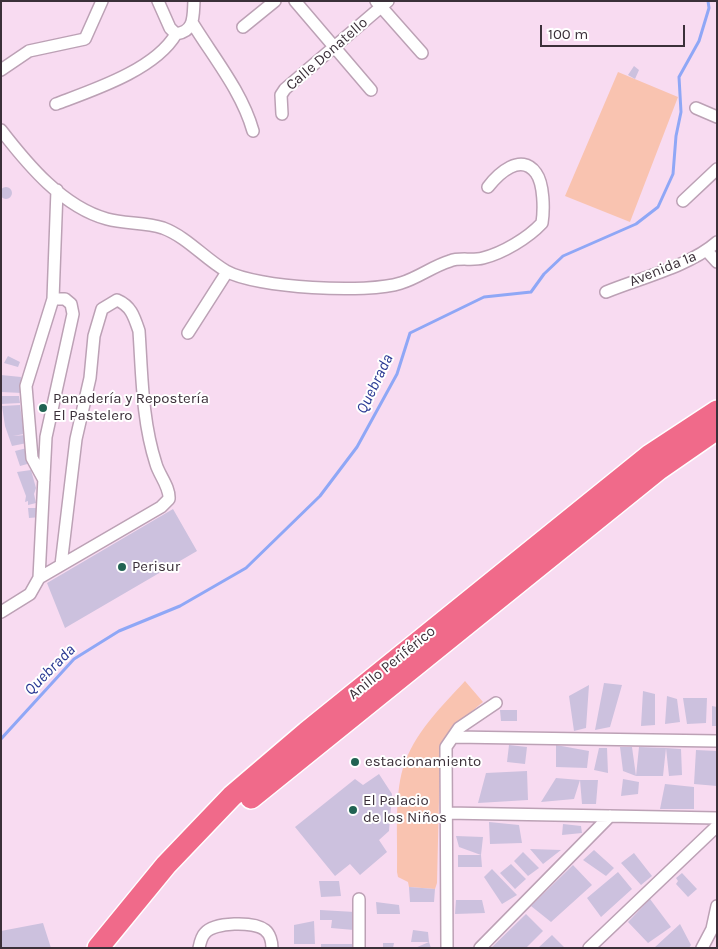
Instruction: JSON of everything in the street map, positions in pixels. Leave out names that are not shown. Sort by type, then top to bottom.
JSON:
[{"type":"highway","name":"Anillo Periférico","points":[[98,948],[166,865],[232,796],[307,732],[650,455],[717,411]]},
{"type":"highway","name":"Anillo Periférico","points":[[115,948],[158,893],[246,803],[651,475],[717,428]]},
{"type":"street","points":[[1,70],[29,51],[85,39],[102,1]]},
{"type":"street","points":[[158,1],[170,28],[176,34]]},
{"type":"street","points":[[56,104],[118,80],[163,51],[176,34],[187,31],[192,24],[194,1]]},
{"type":"street","points":[[243,26],[275,1]]},
{"type":"street","points":[[295,1],[370,90]]},
{"type":"street","points":[[381,3],[422,53]]},
{"type":"street","name":"Calle Donatello","points":[[282,114],[281,95],[381,3]]},
{"type":"street","points":[[192,24],[236,92],[249,118],[253,131]]},
{"type":"street","points":[[696,108],[716,113]]},
{"type":"street","points":[[1,130],[18,152],[75,206],[109,220],[163,228],[181,238],[227,272],[280,286],[372,288],[402,283],[452,260],[484,258],[533,232],[542,223],[540,183],[537,173],[531,168],[521,164],[502,170],[488,187]]},
{"type":"street","points":[[683,201],[717,169]]},
{"type":"street","points":[[44,480],[32,458],[26,386],[53,299],[57,190]]},
{"type":"street","name":"Avenida 1a","points":[[606,292],[707,251],[717,242]]},
{"type":"street","points":[[707,251],[717,262]]},
{"type":"street","points":[[188,334],[227,272]]},
{"type":"street","points":[[1,612],[30,594],[39,578],[46,437],[73,314],[71,304],[65,300],[53,299]]},
{"type":"street","points":[[39,578],[161,506],[169,499],[169,494],[156,466],[147,433],[139,331],[134,315],[127,304],[116,300],[102,310],[94,336],[90,378],[76,439],[61,565]]},
{"type":"street","points":[[447,948],[446,747],[459,728],[496,703]]},
{"type":"street","points":[[454,737],[717,741]]},
{"type":"street","points":[[447,813],[717,818]]},
{"type":"street","points":[[480,948],[610,816]]},
{"type":"street","points":[[589,948],[717,826]]},
{"type":"street","points":[[359,899],[359,948]]},
{"type":"street","points":[[702,948],[712,929],[717,906]]},
{"type":"street","points":[[199,948],[205,933],[217,925],[255,925],[266,930],[272,941],[272,948]]},
{"type":"shaded area","points":[[618,72],[678,97],[630,222],[565,196]]},
{"type":"shaded area","points":[[465,681],[483,702],[468,714],[452,732],[440,757],[437,883],[435,889],[409,887],[408,882],[398,877],[397,872],[397,806],[403,768],[421,732]]},
{"type":"building","points":[[634,66],[639,70],[635,79],[628,75]]},
{"type":"building","points":[[6,187],[12,193],[6,199],[0,193]]},
{"type":"building","points":[[8,356],[20,362],[18,367],[4,363]]},
{"type":"building","points":[[1,375],[21,377],[22,393],[1,392]]},
{"type":"building","points":[[1,396],[19,396],[20,403],[1,404]]},
{"type":"building","points":[[20,405],[24,434],[13,436],[25,435],[27,443],[12,446],[5,426],[2,406]]},
{"type":"building","points":[[27,448],[31,463],[20,466],[15,451]]},
{"type":"building","points":[[31,470],[36,488],[34,494],[36,503],[28,505],[28,501],[25,502],[26,496],[17,472]]},
{"type":"building","points":[[28,508],[41,508],[41,517],[29,518]]},
{"type":"building","name":"Perisur","points":[[173,509],[197,551],[65,628],[47,583]]},
{"type":"building","points":[[604,683],[622,685],[610,727],[595,730]]},
{"type":"building","points":[[589,685],[586,728],[574,731],[569,696]]},
{"type":"building","points":[[643,691],[655,694],[655,725],[641,726]]},
{"type":"building","points":[[667,696],[677,699],[680,722],[665,724]]},
{"type":"building","points":[[683,698],[707,698],[706,723],[687,724]]},
{"type":"building","points":[[712,706],[717,707],[717,726],[712,726]]},
{"type":"building","points":[[500,710],[517,710],[517,721],[501,721]]},
{"type":"building","points":[[509,745],[527,747],[525,764],[507,762]]},
{"type":"building","points":[[556,745],[589,751],[587,768],[556,767]]},
{"type":"building","points":[[620,747],[632,747],[636,776],[623,771]]},
{"type":"building","points":[[639,747],[666,748],[663,776],[636,776]]},
{"type":"building","points":[[599,748],[607,748],[608,773],[594,770]]},
{"type":"building","points":[[666,748],[681,749],[682,775],[669,776]]},
{"type":"building","points":[[696,750],[717,751],[717,786],[694,784]]},
{"type":"building","points":[[527,771],[528,800],[478,803],[486,773]]},
{"type":"building","name":"El Palacio de los Niños","points":[[379,774],[392,794],[389,831],[379,840],[387,852],[360,875],[350,864],[335,876],[295,827],[355,779],[363,785]]},
{"type":"building","points":[[556,778],[580,780],[574,799],[541,802]]},
{"type":"building","points":[[623,779],[639,782],[638,794],[621,796]]},
{"type":"building","points":[[580,780],[598,780],[596,804],[582,804]]},
{"type":"building","points":[[665,784],[694,787],[694,809],[660,809]]},
{"type":"building","points":[[489,822],[519,825],[522,843],[490,844]]},
{"type":"building","points":[[563,824],[581,826],[582,833],[562,835]]},
{"type":"building","points":[[456,836],[483,837],[481,855],[459,847]]},
{"type":"building","points":[[530,849],[561,850],[543,864]]},
{"type":"building","points":[[594,850],[614,868],[606,876],[583,860]]},
{"type":"building","points":[[523,852],[539,868],[528,876],[514,861]]},
{"type":"building","points":[[634,853],[652,876],[641,885],[621,863]]},
{"type":"building","points":[[458,855],[481,855],[482,867],[458,867]]},
{"type":"building","points":[[511,864],[526,879],[515,889],[500,873]]},
{"type":"building","points":[[573,865],[592,885],[551,922],[531,906]]},
{"type":"building","points":[[492,869],[517,895],[502,904],[484,877]]},
{"type":"building","points":[[618,872],[632,889],[601,917],[587,898]]},
{"type":"building","points":[[682,873],[697,889],[688,897],[676,884],[678,881],[676,878]]},
{"type":"building","points":[[319,881],[339,881],[341,896],[321,897]]},
{"type":"building","points":[[409,887],[435,889],[434,902],[410,902]]},
{"type":"building","points":[[650,899],[671,927],[648,943],[628,922]]},
{"type":"building","points":[[456,900],[482,900],[485,913],[455,914]]},
{"type":"building","points":[[376,902],[399,905],[400,914],[377,914]]},
{"type":"building","points":[[320,910],[355,912],[354,930],[331,928],[332,920],[320,920]]},
{"type":"building","points":[[526,914],[543,931],[526,948],[491,948]]},
{"type":"building","points":[[314,921],[315,944],[294,944],[294,925]]},
{"type":"building","points":[[43,923],[51,948],[1,948],[1,931]]},
{"type":"building","points":[[680,924],[691,945],[689,948],[654,948]]},
{"type":"building","points":[[413,930],[428,932],[429,942],[411,942]]},
{"type":"building","points":[[552,935],[565,948],[538,948]]},
{"type":"building","points":[[429,942],[431,948],[415,948]]},
{"type":"building","points":[[383,943],[394,943],[393,948],[383,948]]},
{"type":"building","points":[[321,944],[352,944],[352,948],[321,948]]},
{"type":"waterway","name":"Quebrada","points":[[1,739],[74,659],[119,631],[180,606],[246,568],[320,496],[357,447],[397,374],[410,333],[484,297],[531,292],[544,274],[563,256],[636,224],[658,207],[673,174],[676,136],[681,112],[679,77],[699,41],[709,8],[708,1]]},
{"type":"place","name":"Panadería y Repostería El Pastelero","points":[[43,408]]},
{"type":"place","name":"Perisur","points":[[122,567]]},
{"type":"place","name":"estacionamiento","points":[[355,762]]},
{"type":"place","name":"El Palacio de los Niños","points":[[353,810]]}]
